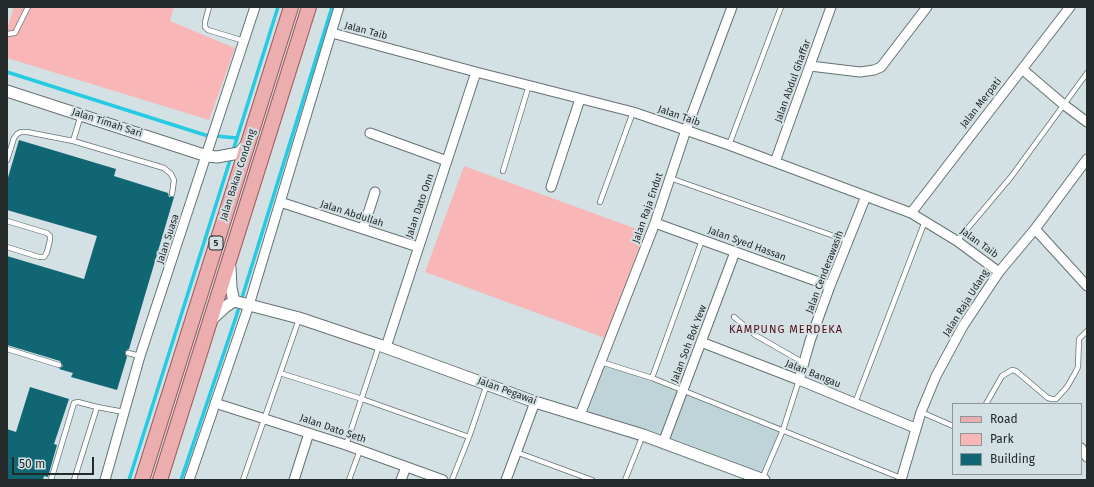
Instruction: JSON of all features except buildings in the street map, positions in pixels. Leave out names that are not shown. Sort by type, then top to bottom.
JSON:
[{"type":"main road","name":"Jalan Bakau Condong","points":[[142,480],[243,148],[292,7]]},
{"type":"main road","name":"Jalan Bakau Condong","points":[[160,480],[309,7]]},
{"type":"street","name":"Jalan Suasa","points":[[105,480],[140,356],[212,156],[211,142],[255,7]]},
{"type":"street","points":[[189,480],[215,403],[241,303],[280,202],[339,7]]},
{"type":"street","name":"Jalan Raja Endut","points":[[580,415],[655,223],[686,130],[732,7]]},
{"type":"street","name":"Jalan Abdul Ghaffar","points":[[775,162],[831,7]]},
{"type":"street","points":[[810,66],[860,72],[874,70],[881,67],[927,7]]},
{"type":"street","name":"Jalan Merpati","points":[[911,213],[1070,7]]},
{"type":"street","name":"Jalan Taib","points":[[332,33],[529,86],[633,112],[729,145],[911,213],[957,241],[999,272]]},
{"type":"street","points":[[1022,69],[1063,104],[1087,122]]},
{"type":"street","name":"Jalan Dato Onn","points":[[382,346],[418,247],[476,72]]},
{"type":"street","name":"Jalan Timah Sari","points":[[7,91],[212,156]]},
{"type":"street","points":[[551,187],[580,99]]},
{"type":"street","points":[[370,133],[447,161]]},
{"type":"street","points":[[212,156],[243,148]]},
{"type":"street","name":"Jalan Raja Udang","points":[[901,479],[921,412],[936,376],[963,326],[999,272],[1035,229],[1087,158]]},
{"type":"street","points":[[363,229],[375,192]]},
{"type":"street","name":"Jalan Cenderawasih","points":[[799,380],[830,286],[866,196]]},
{"type":"street","name":"Jalan Abdullah","points":[[280,202],[418,247]]},
{"type":"street","name":"Jalan Syed Hassan","points":[[655,223],[830,286]]},
{"type":"street","points":[[1035,229],[1087,286]]},
{"type":"street","name":"Jalan Soh Bok Yew","points":[[663,443],[735,252]]},
{"type":"street","points":[[230,258],[230,281],[241,303]]},
{"type":"street","points":[[210,322],[225,307],[241,303]]},
{"type":"street","name":"Jalan Pegawai","points":[[241,303],[299,318],[382,346],[535,402],[643,435],[763,479]]},
{"type":"street","name":"Jalan Bangau","points":[[701,342],[799,380],[915,428]]},
{"type":"street","points":[[506,480],[535,402]]},
{"type":"street","name":"Jalan Dato Seth","points":[[215,403],[346,445],[443,480]]},
{"type":"street","points":[[294,480],[309,433]]},
{"type":"street","points":[[401,480],[406,467]]},
{"type":"lane","points":[[7,34],[15,34],[28,7]]},
{"type":"lane","points":[[209,7],[205,22],[205,27],[208,30],[244,41]]},
{"type":"lane","points":[[729,145],[781,7]]},
{"type":"lane","points":[[957,241],[1011,177],[1087,73]]},
{"type":"lane","points":[[503,171],[529,86]]},
{"type":"lane","points":[[600,202],[633,112]]},
{"type":"lane","points":[[73,141],[81,115]]},
{"type":"lane","points":[[7,160],[14,138],[21,132],[73,141],[164,168],[171,174],[174,180],[172,194]]},
{"type":"lane","points":[[670,178],[848,241]]},
{"type":"lane","points":[[7,221],[47,233],[50,236],[50,240],[44,257],[39,257],[7,246]]},
{"type":"lane","points":[[855,403],[925,221]]},
{"type":"lane","points":[[652,378],[702,240]]},
{"type":"lane","points":[[734,317],[755,335],[804,363]]},
{"type":"lane","points":[[244,480],[299,318]]},
{"type":"lane","points":[[987,403],[1002,376],[1012,370],[1016,371],[1048,398],[1052,400],[1056,398],[1067,387],[1075,374],[1078,367],[1080,339],[1087,331]]},
{"type":"lane","points":[[346,445],[382,346]]},
{"type":"lane","points":[[7,348],[59,365]]},
{"type":"lane","points":[[128,353],[140,356]]},
{"type":"lane","points":[[600,362],[652,378],[683,390],[901,479]]},
{"type":"lane","points":[[280,373],[362,399],[469,437]]},
{"type":"lane","points":[[763,479],[783,430],[799,380]]},
{"type":"lane","points":[[452,480],[469,437],[487,384]]},
{"type":"lane","points":[[51,480],[74,403],[78,402],[124,412]]},
{"type":"lane","points":[[74,480],[97,407]]},
{"type":"lane","points":[[921,412],[952,426]]},
{"type":"lane","points":[[624,480],[643,435]]},
{"type":"lane","points":[[349,480],[360,450]]},
{"type":"lane","points":[[516,452],[592,480]]},
{"type":"shaded area","points":[[598,358],[656,377],[786,428],[764,480],[745,480],[634,440],[573,420]]},
{"type":"green space","points":[[14,7],[174,7],[170,21],[235,48],[209,120],[7,58],[7,29]]},
{"type":"green space","points":[[464,166],[645,232],[605,338],[425,272]]},
{"type":"waterway","points":[[7,72],[205,135],[237,138],[278,7]]},
{"type":"waterway","points":[[181,480],[236,317],[332,7]]},
{"type":"waterway","points":[[129,480],[237,138]]},
{"type":"district","name":"KAMPUNG MERDEKA","points":[[786,330]]}]
